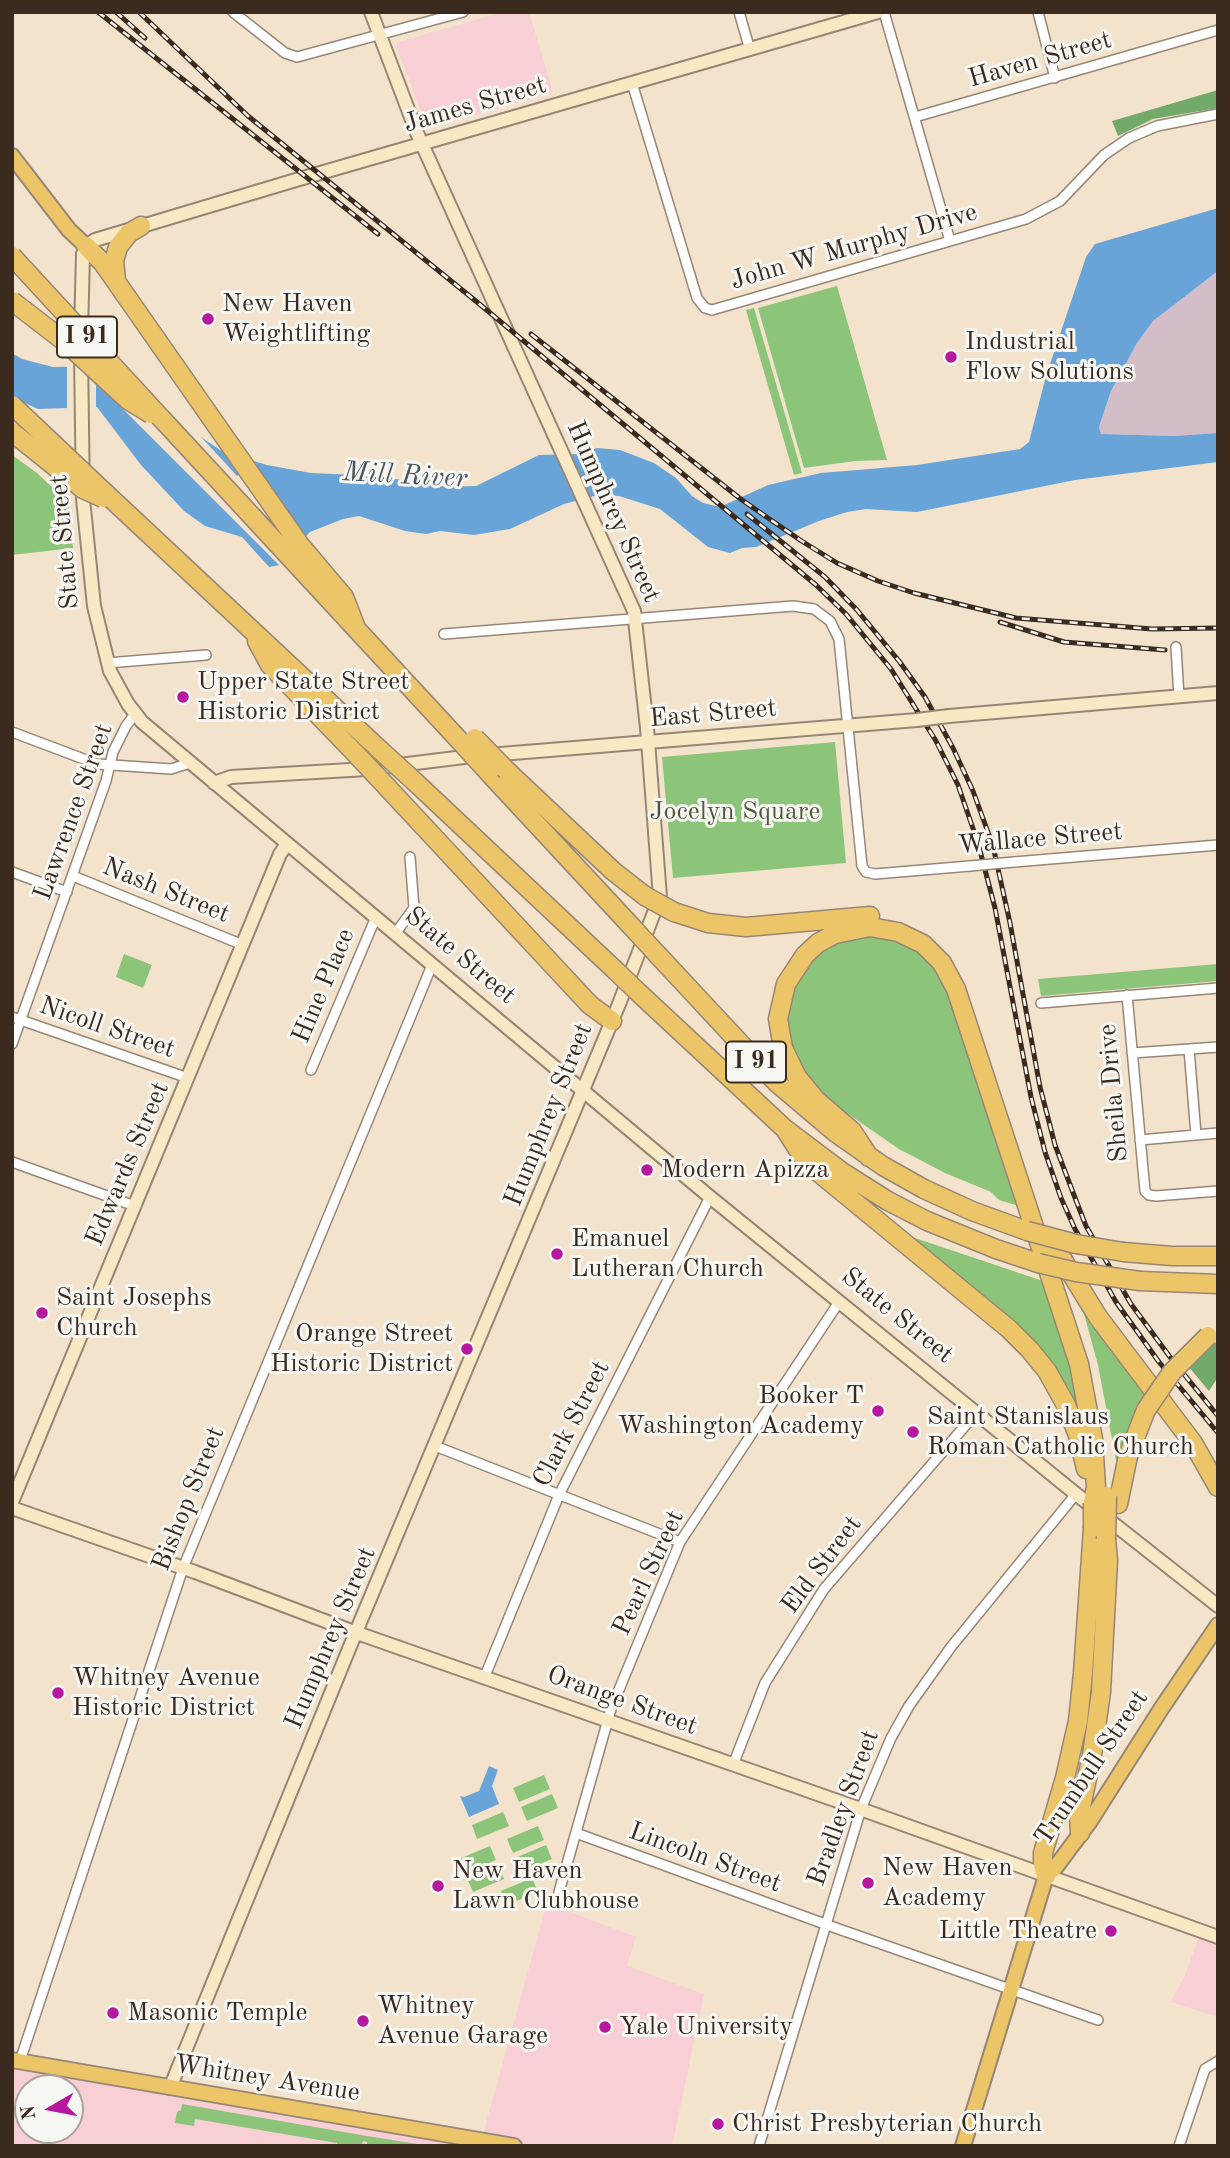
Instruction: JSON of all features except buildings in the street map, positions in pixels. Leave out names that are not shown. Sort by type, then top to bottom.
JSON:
[{"type":"highway","points":[[119,287],[114,270],[116,252],[126,235],[141,226]]},
{"type":"highway","points":[[86,246],[103,263],[208,415],[298,555],[344,597],[356,628],[429,708],[458,723],[467,739],[498,772],[613,871],[645,896],[674,912],[708,923],[746,927],[883,916],[907,923],[937,941],[951,957],[962,976],[1053,1244],[1094,1376],[1104,1432],[1101,1494]]},
{"type":"highway","name":"I 91","points":[[12,256],[161,418],[298,555]]},
{"type":"highway","points":[[12,301],[64,341],[134,406],[161,418]]},
{"type":"highway","name":"I 91","points":[[12,405],[106,496],[785,1129],[842,1172],[888,1202],[968,1239],[1038,1262],[1076,1272],[1140,1281],[1218,1284]]},
{"type":"highway","points":[[12,432],[83,489],[106,496]]},
{"type":"highway","points":[[253,631],[270,665],[590,1005],[612,1020]]},
{"type":"highway","name":"I 91","points":[[498,772],[632,928],[777,1083],[814,1116],[869,1157],[946,1200],[1027,1231],[1076,1244],[1123,1252],[1218,1256]]},
{"type":"highway","points":[[869,1157],[852,1131],[816,1100],[797,1077],[783,1048],[778,1019],[780,1000],[786,984],[805,955],[818,943],[835,934],[866,927],[891,930],[918,941],[938,958],[953,981],[1075,1351],[1089,1411],[1105,1543],[1101,1692],[1092,1755],[1079,1816],[1080,1833]]},
{"type":"highway","points":[[785,1129],[807,1162],[1009,1329],[1030,1350],[1052,1379],[1070,1414],[1101,1494]]},
{"type":"highway","points":[[1053,1244],[1093,1311],[1193,1443],[1218,1487]]},
{"type":"highway","points":[[1101,1494],[1128,1456],[1146,1410],[1172,1372],[1213,1333]]},
{"type":"highway","points":[[1046,1876],[1043,1853],[1065,1778],[1079,1714],[1105,1543]]},
{"type":"main road","name":"Humphrey Street","points":[[170,2088],[583,1091],[660,898],[636,619],[422,144],[371,12]]},
{"type":"main road","name":"James Street","points":[[86,246],[100,238],[878,12]]},
{"type":"main road","points":[[12,156],[69,230],[86,246]]},
{"type":"main road","name":"State Street","points":[[86,246],[81,267],[81,408],[87,556],[94,606],[107,663],[135,714],[190,763],[710,1197],[1218,1606]]},
{"type":"main road","name":"East Street","points":[[214,783],[231,777],[367,769],[442,759],[1218,693]]},
{"type":"main road","name":"Edwards Street","points":[[12,1502],[287,844]]},
{"type":"main road","name":"Orange Street","points":[[12,1508],[357,1633],[1218,1937]]},
{"type":"main road","name":"Trumbull Street","points":[[962,2146],[1046,1876],[1080,1833],[1218,1625]]},
{"type":"main road","name":"Whitney Avenue","points":[[16,2061],[514,2146]]},
{"type":"street","points":[[233,12],[291,55],[304,57],[463,12]]},
{"type":"street","points":[[739,12],[750,50]]},
{"type":"street","points":[[884,12],[950,241]]},
{"type":"street","points":[[1038,12],[1055,78]]},
{"type":"street","name":"Haven Street","points":[[915,117],[1218,30]]},
{"type":"street","name":"John W Murphy Drive","points":[[632,83],[697,298],[705,308],[719,309],[1026,219],[1046,210],[1074,188],[1115,147],[1142,132],[1174,121],[1218,114]]},
{"type":"street","points":[[443,634],[804,606],[814,609],[830,621],[839,639],[848,725]]},
{"type":"street","points":[[1176,647],[1179,697]]},
{"type":"street","points":[[107,663],[206,655]]},
{"type":"street","name":"Lawrence Street","points":[[12,1044],[17,1019],[73,876],[123,730],[135,714]]},
{"type":"street","name":"Wallace Street","points":[[848,725],[860,860],[866,872],[875,874],[1218,845]]},
{"type":"street","points":[[12,732],[92,762],[171,769],[190,763]]},
{"type":"street","points":[[395,934],[414,908],[410,856]]},
{"type":"street","name":"Nash Street","points":[[12,872],[67,892]]},
{"type":"street","name":"Nash Street","points":[[73,876],[243,945]]},
{"type":"street","name":"Hine Place","points":[[311,1070],[376,917]]},
{"type":"street","name":"Bishop Street","points":[[16,2061],[183,1568],[432,965]]},
{"type":"street","points":[[1041,1003],[1218,988]]},
{"type":"street","name":"Sheila Drive","points":[[1127,995],[1144,1186],[1149,1195],[1156,1196],[1218,1191]]},
{"type":"street","name":"Nicoll Street","points":[[17,1019],[188,1078]]},
{"type":"street","points":[[1132,1054],[1218,1047]]},
{"type":"street","points":[[1189,1049],[1196,1135]]},
{"type":"street","points":[[1140,1140],[1218,1133]]},
{"type":"street","points":[[12,1162],[135,1206]]},
{"type":"street","name":"Clark Street","points":[[485,1676],[559,1495],[710,1197]]},
{"type":"street","name":"Pearl Street","points":[[559,1892],[608,1721],[680,1542],[839,1302]]},
{"type":"street","name":"Eld Street","points":[[733,1765],[765,1683],[824,1589],[977,1412]]},
{"type":"street","points":[[435,1446],[680,1542]]},
{"type":"street","name":"Bradley Street","points":[[759,2146],[860,1809],[891,1738],[909,1706],[951,1647],[1076,1494]]},
{"type":"street","name":"Lincoln Street","points":[[576,1833],[1098,2020]]},
{"type":"street","points":[[1179,2146],[1205,2069],[1218,2061]]},
{"type":"shaded area","points":[[503,12],[529,12],[553,92],[428,129],[395,43]]},
{"type":"shaded area","points":[[1218,271],[1218,433],[1174,436],[1100,434],[1099,427],[1111,391],[1137,343],[1153,321]]},
{"type":"shaded area","name":"Yale University","points":[[547,1903],[636,1937],[627,1966],[704,1994],[672,2146],[12,2146],[12,2060],[483,2140]]},
{"type":"shaded area","points":[[1201,1931],[1218,1937],[1218,2017],[1171,2002],[1185,1975]]},
{"type":"green space","points":[[1218,90],[1218,108],[1153,119],[1118,136],[1112,121]]},
{"type":"green space","points":[[837,286],[887,460],[804,468],[758,308]]},
{"type":"green space","points":[[754,308],[802,473],[794,475],[746,310]]},
{"type":"green space","points":[[12,455],[37,473],[69,503],[73,548],[12,555]]},
{"type":"green space","name":"Jocelyn Square","points":[[835,742],[846,863],[673,878],[662,757]]},
{"type":"green space","points":[[877,934],[900,940],[917,949],[942,976],[960,1023],[1019,1206],[999,1200],[991,1192],[945,1173],[899,1149],[835,1105],[815,1087],[801,1068],[789,1045],[785,1020],[789,996],[813,957],[829,945],[857,935]]},
{"type":"green space","points":[[124,954],[152,965],[143,988],[116,977]]},
{"type":"green space","points":[[1218,964],[1218,981],[1041,996],[1038,979]]},
{"type":"green space","points":[[912,1237],[1046,1282],[1071,1362],[1082,1418]]},
{"type":"green space","points":[[1083,1310],[1149,1390],[1117,1466],[1098,1365]]},
{"type":"green space","points":[[1218,1340],[1218,1377],[1209,1391],[1188,1366]]},
{"type":"green space","points":[[544,1775],[550,1789],[519,1802],[513,1788]]},
{"type":"green space","points":[[552,1794],[558,1808],[527,1821],[521,1807]]},
{"type":"green space","points":[[503,1812],[509,1826],[477,1839],[472,1825]]},
{"type":"green space","points":[[538,1826],[544,1840],[513,1853],[507,1839]]},
{"type":"green space","points":[[546,1845],[552,1859],[521,1872],[515,1858]]},
{"type":"green space","points":[[490,1846],[496,1860],[465,1873],[459,1859]]},
{"type":"green space","points":[[498,1865],[504,1879],[473,1892],[467,1878]]},
{"type":"green space","points":[[532,1878],[538,1892],[507,1905],[501,1891]]},
{"type":"green space","points":[[182,2104],[430,2146],[367,2146],[367,2142],[363,2141],[361,2146],[337,2146],[337,2143],[195,2119],[194,2126],[175,2123]]},
{"type":"water","points":[[1218,208],[1218,271],[1153,321],[1137,343],[1111,391],[1099,427],[1101,434],[1174,436],[1218,433],[1218,462],[1075,480],[917,512],[866,509],[847,512],[756,547],[742,548],[730,553],[708,547],[660,509],[619,496],[598,495],[564,504],[510,529],[474,535],[405,531],[359,516],[343,519],[310,532],[280,565],[269,567],[242,537],[205,526],[184,511],[141,465],[97,407],[38,409],[20,401],[12,403],[12,353],[22,359],[53,367],[97,366],[223,452],[267,465],[311,473],[377,476],[447,487],[476,486],[539,455],[580,454],[597,448],[620,450],[654,463],[676,478],[692,496],[703,503],[720,507],[768,485],[821,473],[917,465],[1020,449],[1029,442],[1046,376],[1086,257],[1095,244]]},
{"type":"water","points":[[489,1766],[498,1770],[492,1786],[499,1804],[469,1817],[460,1796],[479,1791]]},
{"type":"pier","points":[[115,355],[132,364],[147,378],[237,476],[242,472],[294,522],[307,540],[282,568],[96,382],[96,408],[67,408],[67,365],[79,365]]},
{"type":"railway","points":[[98,12],[378,234]]},
{"type":"railway","points":[[116,12],[145,38]]},
{"type":"railway","points":[[139,12],[248,116],[477,302],[816,585],[846,614],[891,669],[936,741],[958,785],[978,843],[995,908],[1031,1097],[1045,1152],[1061,1198],[1075,1229],[1116,1302],[1159,1362],[1218,1433]]},
{"type":"railway","points":[[531,334],[742,500],[837,563],[878,581],[914,593],[1016,618],[1152,629],[1218,628]]},
{"type":"railway","points":[[747,514],[825,577],[857,610],[925,697],[953,748],[973,791],[993,846],[1040,1087],[1055,1145],[1086,1226],[1131,1304],[1218,1416]]},
{"type":"railway","points":[[1000,622],[1064,642],[1165,650]]},
{"type":"place","name":"New Haven Weightlifting","points":[[208,319]]},
{"type":"place","name":"Industrial Flow Solutions","points":[[951,357]]},
{"type":"place","name":"Upper State Street Historic District","points":[[183,697]]},
{"type":"place","name":"Modern Apizza","points":[[647,1170]]},
{"type":"place","name":"Emanuel Lutheran Church","points":[[557,1254]]},
{"type":"place","name":"Saint Josephs Church","points":[[42,1313]]},
{"type":"place","name":"Orange Street Historic District","points":[[467,1349]]},
{"type":"place","name":"Booker T Washington Academy","points":[[878,1411]]},
{"type":"place","name":"Saint Stanislaus Roman Catholic Church","points":[[913,1432]]},
{"type":"place","name":"Whitney Avenue Historic District","points":[[58,1693]]},
{"type":"place","name":"New Haven Academy","points":[[868,1883]]},
{"type":"place","name":"New Haven Lawn Clubhouse","points":[[438,1886]]},
{"type":"place","name":"Little Theatre","points":[[1111,1931]]},
{"type":"place","name":"Masonic Temple","points":[[113,2013]]},
{"type":"place","name":"Whitney Avenue Garage","points":[[363,2021]]},
{"type":"place","name":"Yale University","points":[[605,2027]]},
{"type":"place","name":"Christ Presbyterian Church","points":[[718,2124]]},
{"type":"water label","name":"Mill River","points":[[405,476]]}]
